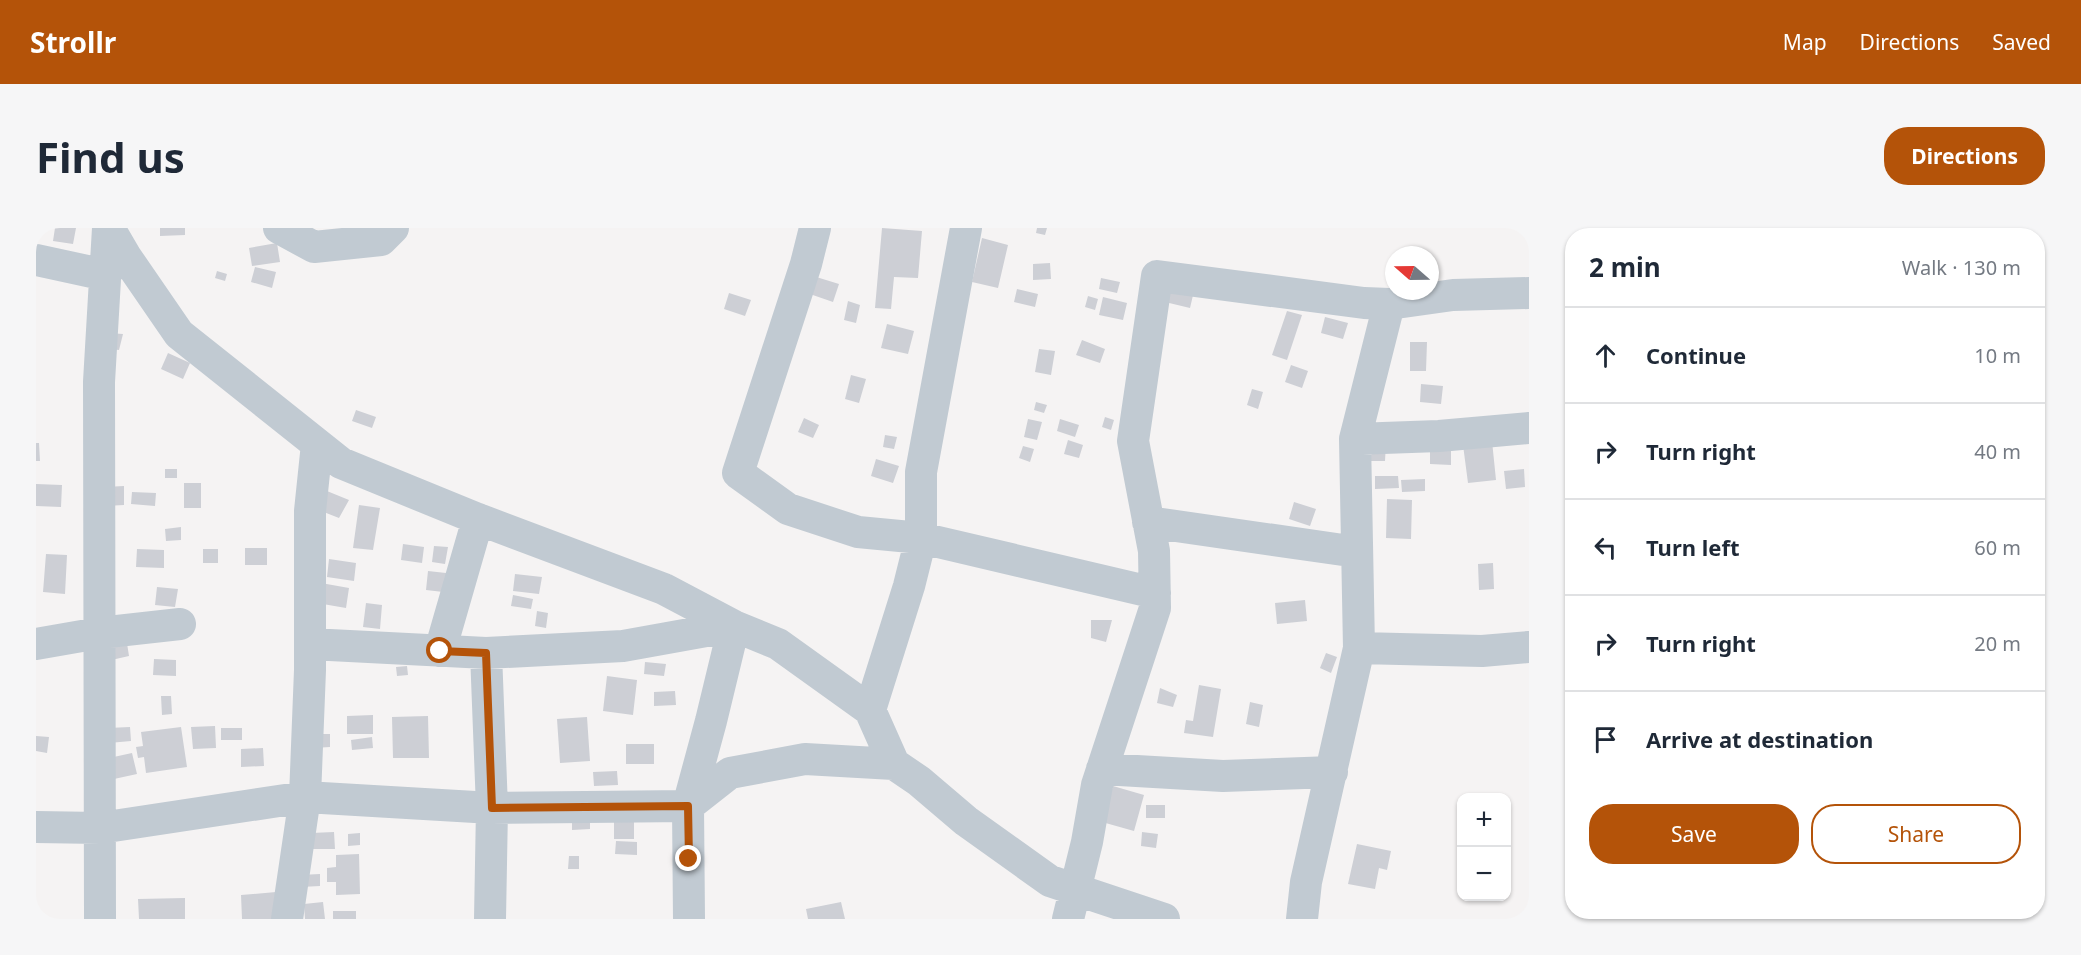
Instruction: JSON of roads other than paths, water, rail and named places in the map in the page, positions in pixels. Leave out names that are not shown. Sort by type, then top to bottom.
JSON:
[{"type":"street","points":[[100,919],[99,382],[109,228]]},
{"type":"street","points":[[109,228],[126,257],[180,334],[341,463],[478,519],[664,589],[734,626],[778,644],[870,710],[894,764]]},
{"type":"street","points":[[279,228],[314,247],[381,240],[393,228]]},
{"type":"street","points":[[815,228],[806,264],[738,473],[788,509],[858,532],[921,538],[1155,592]]},
{"type":"street","points":[[870,710],[909,586],[921,538],[921,472],[966,228]]},
{"type":"street","points":[[36,260],[106,274]]},
{"type":"street","points":[[1071,904],[1102,769],[1155,608],[1154,551],[1133,441],[1157,276],[1353,302],[1389,304],[1453,295],[1529,293]]},
{"type":"street","points":[[1302,919],[1306,882],[1359,648],[1355,439],[1389,304]]},
{"type":"street","points":[[1355,439],[1439,436],[1529,428]]},
{"type":"street","points":[[287,919],[305,797],[310,644],[310,511],[317,444]]},
{"type":"street","points":[[440,651],[478,519]]},
{"type":"street","points":[[1148,522],[1357,552]]},
{"type":"street","points":[[36,644],[99,633],[180,624]]},
{"type":"street","points":[[310,644],[486,653],[623,646],[734,626]]},
{"type":"street","points":[[689,919],[688,806],[734,626]]},
{"type":"street","points":[[1359,648],[1482,651],[1529,646]]},
{"type":"street","points":[[486,653],[492,808],[490,919]]},
{"type":"street","points":[[36,827],[100,828],[305,797],[492,808],[688,806],[730,772],[805,759],[894,764],[919,781],[966,821],[1050,881],[1071,904],[1164,919]]},
{"type":"street","points":[[1102,769],[1223,776],[1332,772]]}]
